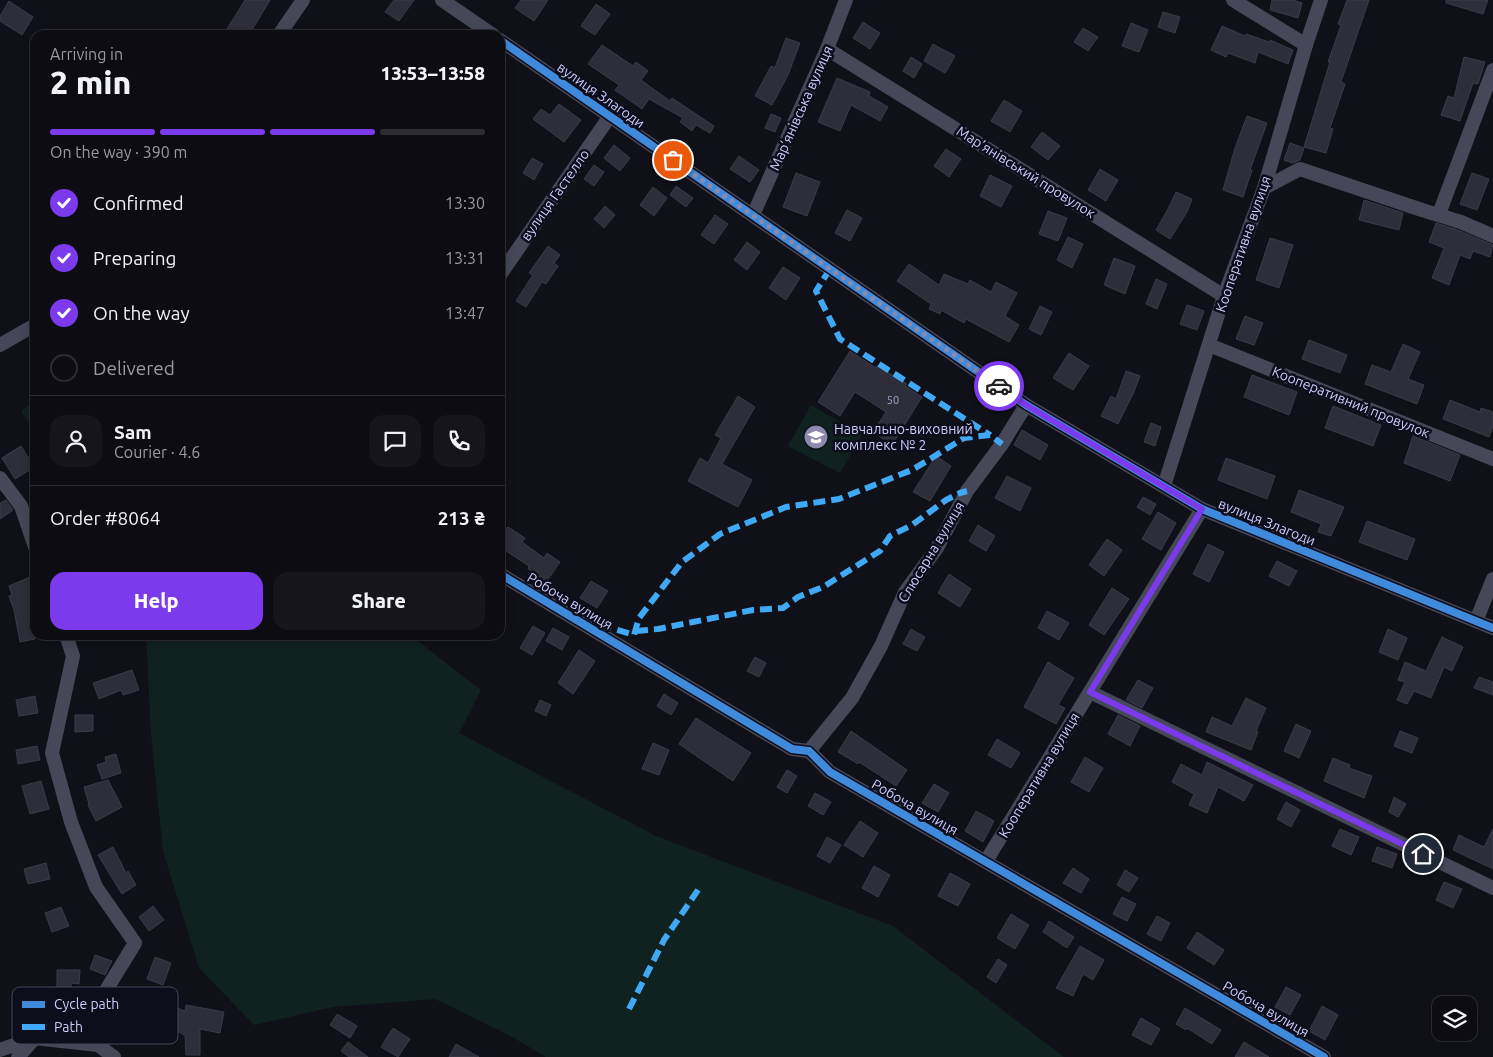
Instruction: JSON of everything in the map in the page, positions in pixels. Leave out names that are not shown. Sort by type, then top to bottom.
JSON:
[{"type":"street","points":[[282,30],[303,0]]},
{"type":"street","points":[[442,0],[486,30]]},
{"type":"street","name":"Мар’янівська вулиця","points":[[753,215],[827,49],[846,0]]},
{"type":"street","points":[[1233,0],[1306,45]]},
{"type":"street","name":"Кооперативна вулиця","points":[[1164,486],[1224,296],[1264,188],[1321,0]]},
{"type":"street","name":"вулиця Злагоди","points":[[505,43],[1026,405],[1202,509],[1493,628]]},
{"type":"street","name":"Мар’янівський провулок","points":[[827,49],[1224,296]]},
{"type":"street","points":[[1439,214],[1493,70]]},
{"type":"street","name":"вулиця Гастелло","points":[[505,268],[610,116]]},
{"type":"street","points":[[1264,188],[1300,169],[1439,214],[1493,236]]},
{"type":"street","points":[[0,345],[30,328]]},
{"type":"street","name":"Кооперативний провулок","points":[[1209,344],[1493,459]]},
{"type":"street","name":"Слюсарна вулиця","points":[[809,751],[852,698],[880,646],[905,592],[937,548],[967,491],[1002,444],[1026,405]]},
{"type":"street","points":[[0,478],[21,506],[30,532]]},
{"type":"street","name":"Кооперативна вулиця","points":[[986,862],[1202,509]]},
{"type":"street","name":"Робоча вулиця","points":[[505,577],[792,749],[809,751],[830,772],[1324,1057]]},
{"type":"street","points":[[1476,621],[1493,579]]},
{"type":"street","points":[[68,640],[73,656],[52,753],[71,822],[96,888],[134,943],[108,987]]},
{"type":"street","points":[[1090,692],[1493,888]]},
{"type":"street","points":[[0,1050],[17,1044]]},
{"type":"street","points":[[18,1057],[29,1044]]},
{"type":"street","points":[[89,1044],[98,1045],[114,1057]]},
{"type":"green space","points":[[30,404],[30,423],[21,411]]},
{"type":"green space","points":[[811,405],[862,435],[840,473],[788,446]]},
{"type":"green space","points":[[146,640],[416,640],[481,690],[459,733],[656,836],[893,926],[1064,1057],[546,1057],[507,1034],[435,999],[333,1007],[254,1025],[199,968],[163,851],[151,733]]},
{"type":"building","points":[[245,0],[270,0],[252,30],[227,29]]},
{"type":"building","points":[[394,0],[414,0],[399,21],[385,12]]},
{"type":"building","points":[[521,0],[548,0],[534,21],[515,8]]},
{"type":"building","points":[[1272,0],[1293,0],[1302,3],[1298,18],[1270,10]]},
{"type":"building","points":[[1347,0],[1369,0],[1341,82],[1345,84],[1330,128],[1333,129],[1326,153],[1304,147],[1330,62],[1328,62],[1341,25],[1338,24]]},
{"type":"building","points":[[1446,0],[1488,0],[1483,14],[1446,3]]},
{"type":"building","points":[[9,1],[33,17],[22,35],[0,21],[0,16]]},
{"type":"building","points":[[596,4],[610,14],[595,35],[581,26]]},
{"type":"building","points":[[1163,12],[1180,17],[1175,33],[1158,27]]},
{"type":"building","points":[[863,22],[880,33],[870,49],[853,38]]},
{"type":"building","points":[[1131,23],[1148,30],[1139,52],[1122,46]]},
{"type":"building","points":[[1222,26],[1245,36],[1246,34],[1269,42],[1270,40],[1293,50],[1288,64],[1258,52],[1255,63],[1228,53],[1226,57],[1211,50]]},
{"type":"building","points":[[1083,28],[1098,37],[1088,51],[1074,42]]},
{"type":"building","points":[[786,38],[800,43],[788,75],[772,105],[755,96],[771,66],[775,68]]},
{"type":"building","points":[[933,44],[955,56],[945,73],[924,61]]},
{"type":"building","points":[[602,45],[633,66],[636,62],[648,71],[641,80],[670,101],[672,98],[714,126],[710,133],[696,125],[692,131],[680,122],[683,118],[649,99],[642,109],[615,90],[619,85],[588,64]]},
{"type":"building","points":[[911,57],[922,64],[914,78],[903,71]]},
{"type":"building","points":[[1464,57],[1485,62],[1478,84],[1473,83],[1460,121],[1441,115],[1448,96],[1454,98]]},
{"type":"building","points":[[837,78],[870,92],[869,96],[888,107],[880,121],[851,105],[840,131],[818,122]]},
{"type":"building","points":[[1004,100],[1022,111],[1010,132],[991,121]]},
{"type":"building","points":[[559,104],[581,120],[564,142],[533,119],[541,109],[550,115]]},
{"type":"building","points":[[771,114],[781,118],[775,132],[765,128]]},
{"type":"building","points":[[1247,116],[1267,123],[1250,170],[1252,170],[1243,197],[1223,190],[1235,148]]},
{"type":"building","points":[[1042,132],[1060,146],[1048,160],[1031,147]]},
{"type":"building","points":[[1290,143],[1304,148],[1300,160],[1292,163],[1284,160]]},
{"type":"building","points":[[614,145],[630,158],[620,171],[604,158]]},
{"type":"building","points":[[946,149],[961,159],[949,177],[934,166]]},
{"type":"building","points":[[739,156],[759,170],[750,182],[730,169]]},
{"type":"building","points":[[532,158],[543,164],[534,180],[523,173]]},
{"type":"building","points":[[594,165],[604,172],[594,186],[584,179]]},
{"type":"building","points":[[1100,169],[1118,180],[1106,201],[1088,190]]},
{"type":"building","points":[[796,173],[820,182],[807,216],[783,207]]},
{"type":"building","points":[[1472,173],[1489,179],[1477,210],[1460,204]]},
{"type":"building","points":[[990,175],[1012,186],[1001,207],[980,196]]},
{"type":"building","points":[[676,186],[693,198],[686,207],[670,195]]},
{"type":"building","points":[[653,187],[667,198],[654,216],[640,205]]},
{"type":"building","points":[[1176,192],[1192,199],[1187,212],[1170,239],[1156,230]]},
{"type":"building","points":[[1364,200],[1403,213],[1399,230],[1359,220]]},
{"type":"building","points":[[605,206],[615,215],[604,228],[594,219]]},
{"type":"building","points":[[847,210],[862,218],[850,241],[835,233]]},
{"type":"building","points":[[1048,211],[1067,218],[1058,241],[1039,234]]},
{"type":"building","points":[[715,215],[728,224],[714,244],[701,235]]},
{"type":"building","points":[[1436,223],[1493,245],[1490,257],[1473,251],[1470,259],[1460,255],[1449,285],[1432,278],[1444,248],[1429,242]]},
{"type":"building","points":[[1068,237],[1083,244],[1072,268],[1057,260]]},
{"type":"building","points":[[1270,238],[1293,245],[1279,288],[1256,280]]},
{"type":"building","points":[[747,242],[760,252],[747,270],[734,260]]},
{"type":"building","points":[[548,246],[560,255],[554,263],[558,266],[546,284],[542,282],[526,307],[516,301],[533,275],[529,273]]},
{"type":"building","points":[[1114,258],[1135,266],[1125,294],[1104,285]]},
{"type":"building","points":[[909,264],[939,285],[944,274],[968,284],[970,280],[991,292],[996,282],[1017,293],[1005,316],[1019,325],[1009,342],[966,319],[964,323],[941,310],[940,314],[929,309],[931,304],[897,281]]},
{"type":"building","points":[[783,267],[800,278],[786,300],[769,288]]},
{"type":"building","points":[[1156,279],[1167,284],[1157,309],[1146,304]]},
{"type":"building","points":[[1187,305],[1204,311],[1197,330],[1180,324]]},
{"type":"building","points":[[1040,306],[1052,312],[1041,335],[1029,329]]},
{"type":"building","points":[[1245,316],[1263,323],[1254,345],[1236,339]]},
{"type":"building","points":[[1309,340],[1347,355],[1340,373],[1302,359]]},
{"type":"building","points":[[1403,344],[1420,352],[1408,379],[1424,385],[1417,404],[1365,384],[1372,365],[1391,372]]},
{"type":"building","points":[[850,351],[876,368],[877,366],[907,384],[905,386],[922,397],[892,445],[873,432],[886,412],[855,392],[840,416],[818,402]]},
{"type":"building","points":[[1069,353],[1089,366],[1073,390],[1053,378]]},
{"type":"building","points":[[1126,371],[1140,376],[1118,424],[1101,416],[1111,396],[1116,399]]},
{"type":"building","points":[[1252,375],[1297,392],[1289,415],[1244,397]]},
{"type":"building","points":[[738,396],[755,407],[722,464],[752,480],[738,507],[688,481],[700,458],[708,463],[721,438],[715,435]]},
{"type":"building","points":[[1450,400],[1480,412],[1481,408],[1493,412],[1493,426],[1489,437],[1443,419]]},
{"type":"building","points":[[1333,406],[1381,425],[1373,446],[1325,428]]},
{"type":"building","points":[[1151,423],[1161,427],[1155,446],[1144,442]]},
{"type":"building","points":[[1022,430],[1048,445],[1040,460],[1014,445]]},
{"type":"building","points":[[1413,436],[1460,455],[1450,481],[1404,463]]},
{"type":"building","points":[[21,446],[30,461],[30,470],[15,479],[2,458]]},
{"type":"building","points":[[936,456],[951,466],[930,501],[913,492]]},
{"type":"building","points":[[1226,458],[1275,476],[1267,499],[1218,480]]},
{"type":"building","points":[[1007,476],[1031,488],[1020,511],[995,498]]},
{"type":"building","points":[[1299,490],[1344,507],[1331,536],[1318,532],[1321,524],[1291,512]]},
{"type":"building","points":[[1143,497],[1156,504],[1150,515],[1137,507]]},
{"type":"building","points":[[6,500],[13,510],[0,519],[0,503]]},
{"type":"building","points":[[1158,512],[1176,523],[1161,550],[1142,539]]},
{"type":"building","points":[[1367,521],[1415,539],[1407,560],[1359,542]]},
{"type":"building","points":[[978,525],[995,536],[986,551],[969,541]]},
{"type":"building","points":[[508,527],[525,538],[522,542],[544,558],[547,553],[560,562],[546,582],[528,569],[529,566],[505,550],[505,531]]},
{"type":"building","points":[[1107,539],[1122,550],[1104,576],[1089,565]]},
{"type":"building","points":[[1208,544],[1224,552],[1209,582],[1193,574]]},
{"type":"building","points":[[1277,561],[1297,571],[1289,586],[1269,576]]},
{"type":"building","points":[[949,574],[971,589],[960,607],[938,593]]},
{"type":"building","points":[[30,577],[30,640],[20,642],[14,610],[9,596],[12,595],[9,586]]},
{"type":"building","points":[[591,581],[608,591],[597,608],[580,598]]},
{"type":"building","points":[[1112,588],[1129,599],[1104,635],[1089,625]]},
{"type":"building","points":[[1047,611],[1069,623],[1059,640],[1038,628]]},
{"type":"building","points":[[533,626],[545,633],[532,655],[520,648]]},
{"type":"building","points":[[553,628],[569,637],[562,650],[546,641]]},
{"type":"building","points":[[911,629],[925,637],[917,651],[903,644]]},
{"type":"building","points":[[1388,629],[1407,638],[1398,660],[1379,652]]},
{"type":"building","points":[[1442,637],[1463,647],[1452,671],[1444,667],[1431,698],[1414,691],[1407,704],[1397,700],[1405,682],[1398,680],[1405,662],[1426,671]]},
{"type":"building","points":[[579,650],[595,661],[573,694],[558,683]]},
{"type":"building","points":[[755,657],[766,663],[759,677],[747,671]]},
{"type":"building","points":[[1048,662],[1074,678],[1058,705],[1065,708],[1056,724],[1024,707]]},
{"type":"building","points":[[132,670],[139,690],[123,695],[121,690],[99,699],[93,683]]},
{"type":"building","points":[[1479,677],[1493,682],[1493,695],[1474,688]]},
{"type":"building","points":[[1138,680],[1153,688],[1142,708],[1126,700]]},
{"type":"building","points":[[664,694],[678,703],[671,715],[657,706]]},
{"type":"building","points":[[35,696],[38,713],[19,716],[16,700]]},
{"type":"building","points":[[1246,698],[1266,708],[1256,731],[1258,732],[1251,750],[1206,732],[1212,717],[1232,726]]},
{"type":"building","points":[[540,700],[551,705],[546,716],[535,711]]},
{"type":"building","points":[[75,715],[93,715],[93,731],[75,732]]},
{"type":"building","points":[[1118,715],[1140,726],[1130,746],[1108,734]]},
{"type":"building","points":[[696,718],[751,753],[733,781],[679,744]]},
{"type":"building","points":[[1296,724],[1311,731],[1299,758],[1284,751]]},
{"type":"building","points":[[851,731],[907,770],[896,786],[859,762],[858,764],[838,752]]},
{"type":"building","points":[[1400,731],[1418,738],[1412,753],[1394,746]]},
{"type":"building","points":[[997,739],[1020,753],[1011,768],[988,755]]},
{"type":"building","points":[[653,743],[669,750],[659,775],[642,769]]},
{"type":"building","points":[[37,746],[40,760],[18,764],[16,750]]},
{"type":"building","points":[[116,754],[121,773],[102,779],[97,765],[106,762],[105,757]]},
{"type":"building","points":[[1085,757],[1103,768],[1089,792],[1071,782]]},
{"type":"building","points":[[1333,758],[1350,765],[1349,768],[1372,776],[1364,798],[1324,781]]},
{"type":"building","points":[[1207,762],[1253,785],[1244,801],[1218,787],[1207,813],[1189,805],[1194,794],[1172,782],[1181,764],[1202,775]]},
{"type":"building","points":[[787,770],[797,776],[787,793],[777,787]]},
{"type":"building","points":[[108,780],[122,807],[96,821],[88,805],[84,787]]},
{"type":"building","points":[[41,781],[49,809],[30,814],[22,786]]},
{"type":"building","points":[[934,784],[949,793],[938,812],[922,803]]},
{"type":"building","points":[[815,793],[831,802],[823,815],[808,806]]},
{"type":"building","points":[[1394,797],[1406,804],[1398,817],[1389,812]]},
{"type":"building","points":[[1286,802],[1300,810],[1291,827],[1277,819]]},
{"type":"building","points":[[976,811],[994,821],[983,842],[965,831]]},
{"type":"building","points":[[860,821],[878,833],[863,857],[844,845]]},
{"type":"building","points":[[1340,829],[1359,837],[1351,855],[1332,846]]},
{"type":"building","points":[[1493,829],[1493,869],[1453,850],[1459,835],[1484,847]]},
{"type":"building","points":[[827,837],[841,845],[830,863],[817,856]]},
{"type":"building","points":[[113,847],[126,873],[128,871],[136,885],[122,894],[98,855]]},
{"type":"building","points":[[1377,847],[1397,854],[1392,868],[1372,861]]},
{"type":"building","points":[[46,863],[50,879],[28,884],[24,869]]},
{"type":"building","points":[[874,866],[890,875],[878,897],[862,888]]},
{"type":"building","points":[[1073,868],[1089,879],[1081,893],[1063,883]]},
{"type":"building","points":[[1125,870],[1138,878],[1129,892],[1117,885]]},
{"type":"building","points":[[950,873],[970,884],[958,906],[938,896]]},
{"type":"building","points":[[1444,882],[1462,889],[1453,908],[1436,900]]},
{"type":"building","points":[[1122,897],[1136,904],[1127,921],[1113,914]]},
{"type":"building","points":[[153,906],[164,920],[149,931],[139,917]]},
{"type":"building","points":[[61,907],[69,926],[52,932],[45,913]]},
{"type":"building","points":[[1011,914],[1029,925],[1015,949],[997,938]]},
{"type":"building","points":[[1157,916],[1170,923],[1161,941],[1147,934]]},
{"type":"building","points":[[1049,921],[1074,937],[1067,948],[1043,932]]},
{"type":"building","points":[[1197,932],[1224,950],[1214,965],[1187,948]]},
{"type":"building","points":[[1080,946],[1104,960],[1093,980],[1083,974],[1073,996],[1056,988]]},
{"type":"building","points":[[95,955],[112,961],[105,975],[90,969]]},
{"type":"building","points":[[155,957],[171,963],[163,985],[147,979]]},
{"type":"building","points":[[998,959],[1007,965],[996,983],[987,977]]},
{"type":"building","points":[[57,970],[80,970],[79,984],[71,983],[71,987],[57,987]]},
{"type":"building","points":[[1286,987],[1301,995],[1290,1015],[1275,1007]]},
{"type":"building","points":[[186,1005],[224,1012],[220,1033],[200,1029],[200,1055],[186,1055],[185,1036],[178,1031],[178,1008],[185,1011]]},
{"type":"building","points":[[1322,1006],[1338,1015],[1325,1040],[1309,1031]]},
{"type":"building","points":[[1185,1008],[1221,1030],[1212,1044],[1187,1028],[1186,1030],[1176,1024]]},
{"type":"building","points":[[337,1014],[357,1026],[350,1038],[330,1025]]},
{"type":"building","points":[[1141,1018],[1160,1029],[1151,1045],[1132,1035]]},
{"type":"building","points":[[393,1028],[410,1039],[398,1057],[381,1047]]},
{"type":"building","points":[[348,1042],[368,1057],[349,1057],[341,1051]]},
{"type":"building","points":[[1244,1042],[1269,1057],[1235,1057]]},
{"type":"building","points":[[456,1044],[479,1057],[449,1057]]},
{"type":"marked path","points":[[830,269],[816,291],[840,339],[990,435]]},
{"type":"marked path","points":[[583,619],[634,635],[639,618],[682,562],[720,534],[786,507],[839,499],[912,470],[964,438],[990,435],[1002,444]]},
{"type":"marked path","points":[[636,631],[658,629],[753,610],[783,608],[798,597],[823,587],[880,551],[890,536],[912,525],[946,500],[967,491]]},
{"type":"marked path","points":[[629,1009],[664,940],[700,887]]},
{"type":"cycle path","points":[[505,43],[1026,405],[1202,509],[1493,628]]},
{"type":"cycle path","points":[[505,577],[792,749],[809,751],[830,772],[1324,1057]]},
{"type":"way so far","points":[[673,160],[999,386]]},
{"type":"place","name":"Навчально-виховний комплекс № 2","points":[[816,437]]},
{"type":"route","points":[[999,386],[1026,405],[1202,509],[1090,692],[1423,854]]}]
